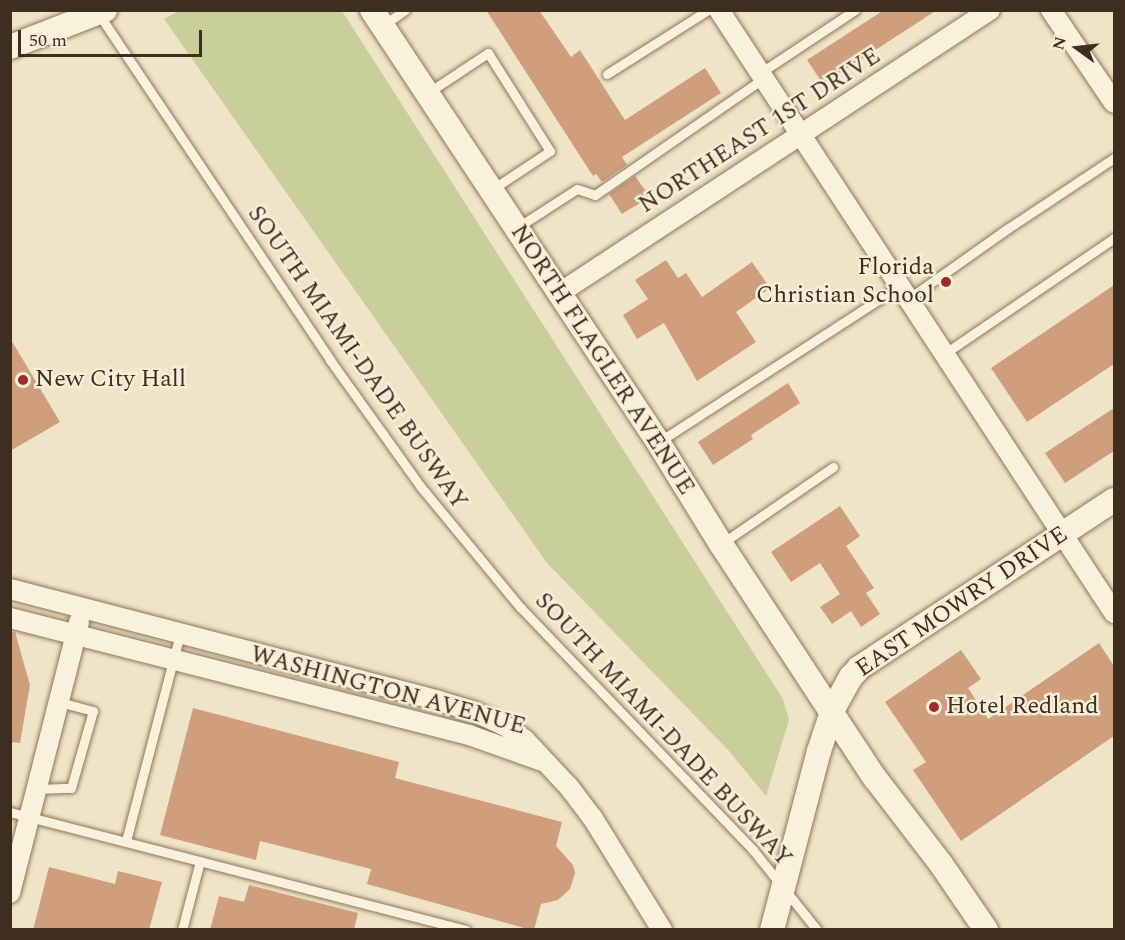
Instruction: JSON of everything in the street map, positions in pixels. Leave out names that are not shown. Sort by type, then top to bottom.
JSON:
[{"type":"street","points":[[718,10],[1114,613]]},
{"type":"street","name":"NORTHEAST 1ST DRIVE","points":[[558,294],[990,10]]},
{"type":"street","points":[[1051,10],[1114,103]]},
{"type":"street","points":[[10,47],[98,11]]},
{"type":"street","name":"NORTH FLAGLER AVENUE","points":[[377,18],[658,442],[721,544],[833,709],[875,777],[941,864],[986,930]]},
{"type":"street","name":"EAST MOWRY DRIVE","points":[[772,930],[833,709],[851,677],[859,668],[1114,500]]},
{"type":"street","name":"WASHINGTON AVENUE","points":[[10,589],[475,712],[507,726],[547,763]]},
{"type":"street","points":[[10,893],[83,608]]},
{"type":"street","name":"WASHINGTON AVENUE","points":[[10,618],[469,735],[547,763]]},
{"type":"street","points":[[547,763],[592,817],[657,928]]},
{"type":"lane","points":[[377,18],[405,10]]},
{"type":"lane","points":[[607,74],[708,10]]},
{"type":"lane","points":[[516,229],[577,189],[595,195],[855,10]]},
{"type":"lane","name":"SOUTH MIAMI-DADE BUSWAY","points":[[98,11],[341,377],[421,487],[520,607],[682,775],[783,887],[817,930]]},
{"type":"lane","points":[[427,93],[488,53],[550,152],[491,190]]},
{"type":"lane","points":[[658,442],[1007,229],[1114,158]]},
{"type":"lane","points":[[944,354],[1114,238]]},
{"type":"lane","points":[[721,544],[833,467]]},
{"type":"lane","points":[[126,841],[180,633]]},
{"type":"lane","points":[[37,789],[71,788],[93,711],[59,702]]},
{"type":"lane","points":[[10,812],[440,926],[466,930]]},
{"type":"lane","points":[[182,930],[200,861]]},
{"type":"green space","points":[[179,11],[342,11],[783,699],[789,720],[766,796],[728,750],[547,563],[164,19]]},
{"type":"building","points":[[486,10],[539,10],[571,57],[580,50],[625,120],[705,68],[721,93],[622,157],[627,165],[602,182],[596,174],[593,176]]},
{"type":"building","points":[[884,10],[937,10],[823,84],[807,60]]},
{"type":"building","points":[[635,176],[650,197],[622,214],[609,194]]},
{"type":"building","points":[[666,260],[678,278],[686,273],[702,297],[752,262],[770,288],[736,312],[756,342],[697,381],[664,323],[637,339],[623,315],[648,299],[635,280]]},
{"type":"building","points":[[1114,285],[1114,364],[1027,422],[991,368]]},
{"type":"building","name":"New City Hall","points":[[10,338],[60,422],[10,451]]},
{"type":"building","points":[[788,383],[800,403],[751,435],[753,439],[713,465],[698,442]]},
{"type":"building","points":[[1114,408],[1114,451],[1065,483],[1045,453]]},
{"type":"building","points":[[840,506],[860,536],[846,546],[874,588],[866,593],[880,614],[861,627],[851,611],[832,624],[820,607],[840,594],[820,563],[791,582],[771,552]]},
{"type":"building","points":[[15,632],[30,685],[20,743],[10,742],[10,633]]},
{"type":"building","points":[[1099,643],[1114,666],[1114,736],[961,841],[913,770],[926,762],[885,702],[961,650],[981,679],[968,688],[988,719]]},
{"type":"building","points":[[193,708],[399,762],[395,778],[562,822],[556,846],[573,865],[575,873],[570,889],[558,900],[541,904],[534,930],[531,930],[367,884],[371,869],[260,841],[256,860],[160,835]]},
{"type":"building","points":[[49,867],[115,884],[118,871],[162,882],[149,930],[33,930]]},
{"type":"building","points":[[249,885],[358,913],[354,930],[210,930],[219,896],[244,902]]},
{"type":"place","name":"Florida Christian School","points":[[946,282]]},
{"type":"place","name":"New City Hall","points":[[23,380]]},
{"type":"place","name":"Hotel Redland","points":[[934,707]]}]
